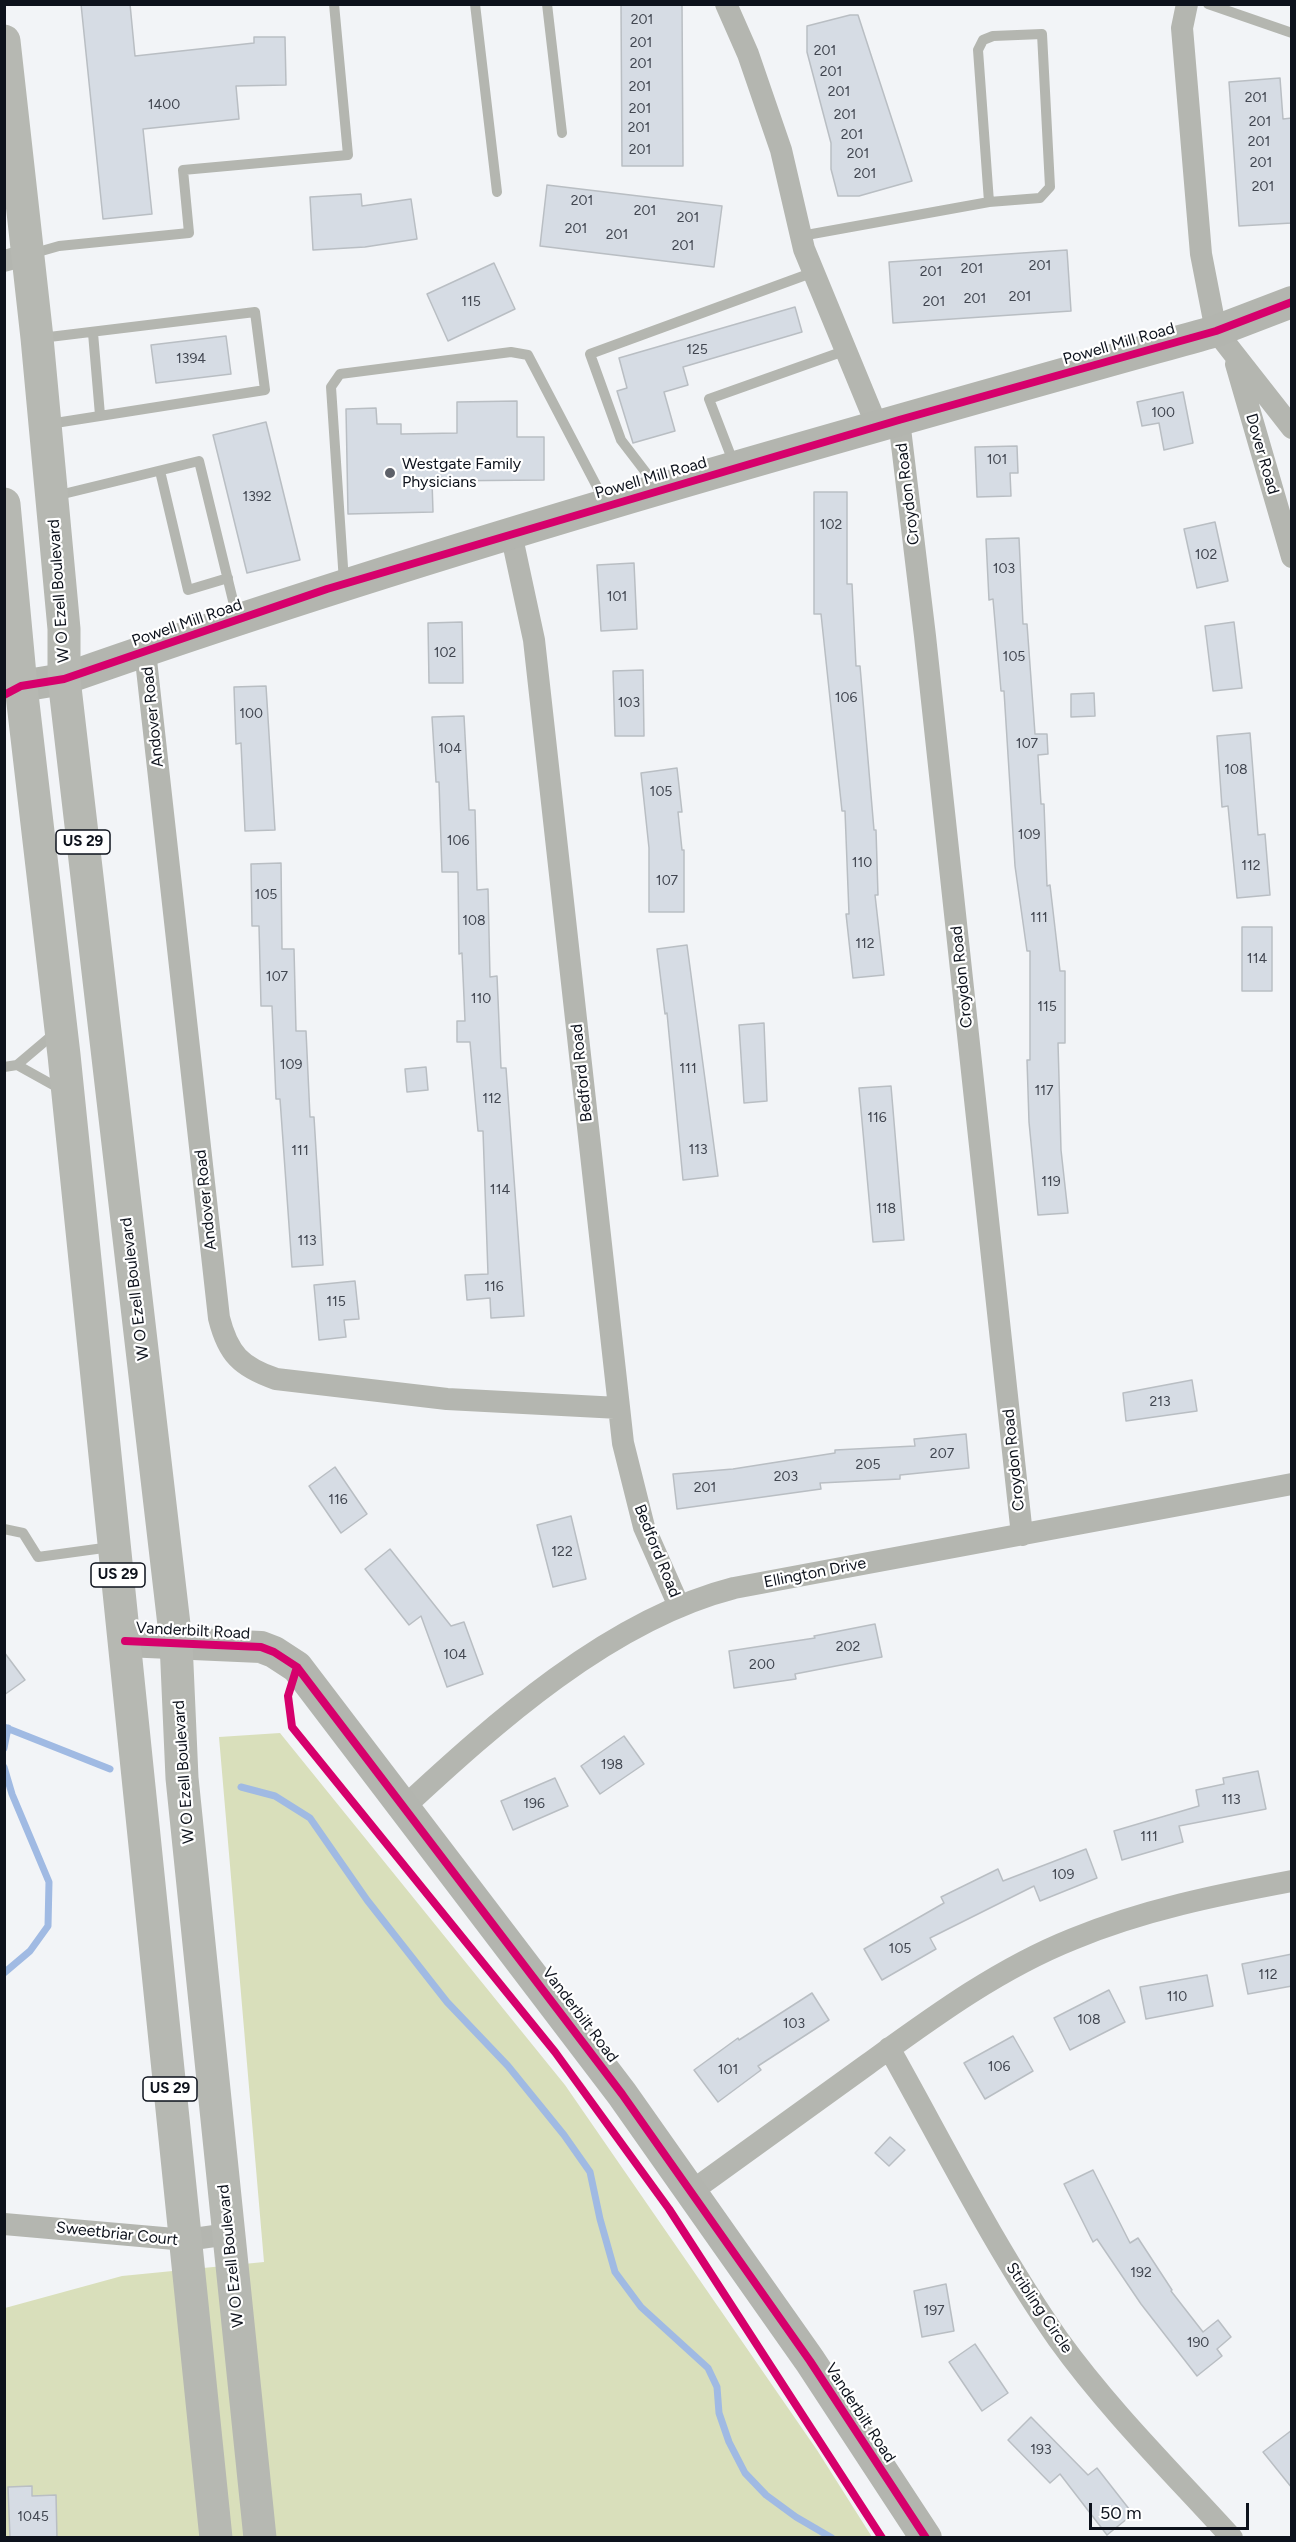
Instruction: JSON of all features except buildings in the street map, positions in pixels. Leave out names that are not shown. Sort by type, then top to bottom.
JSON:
[{"type":"main road","name":"W O Ezell Boulevard","points":[[4,41],[15,258],[37,339],[66,645],[64,679],[176,1642],[182,1778],[260,2538]]},
{"type":"main road","name":"US 29","points":[[4,504],[13,691],[61,1028],[216,2538]]},
{"type":"street","name":"Croydon Road","points":[[726,4],[747,54],[781,150],[801,236],[814,272],[847,350],[888,423],[925,636],[1022,1534]]},
{"type":"street","name":"Dover Road","points":[[1187,4],[1182,28],[1201,254],[1224,341],[1292,557]]},
{"type":"street","name":"Powell Mill Road","points":[[13,691],[64,679],[344,584],[888,423],[1224,341],[1292,302]]},
{"type":"street","points":[[1224,341],[1292,428]]},
{"type":"street","name":"Bedford Road","points":[[511,533],[534,640],[625,1453],[644,1527],[679,1606]]},
{"type":"street","name":"Andover Road","points":[[145,651],[219,1318],[224,1340],[237,1359],[255,1372],[276,1379],[447,1399],[619,1408]]},
{"type":"street","name":"Ellington Drive","points":[[402,1809],[482,1735],[553,1682],[626,1633],[679,1606],[734,1588],[1292,1484]]},
{"type":"street","name":"Vanderbilt Road","points":[[124,1641],[261,1647],[297,1667],[402,1809],[550,1998],[692,2191],[810,2361],[926,2538]]},
{"type":"street","points":[[692,2191],[951,2004],[1010,1969],[1072,1939],[1136,1915],[1203,1898],[1292,1881]]},
{"type":"street","name":"Stribling Circle","points":[[889,2048],[999,2246],[1060,2341],[1094,2386],[1232,2538]]},
{"type":"street","name":"Sweetbriar Court","points":[[4,2224],[186,2240],[229,2234]]},
{"type":"lane","points":[[15,258],[59,246],[189,234],[183,170],[348,155],[334,4]]},
{"type":"lane","points":[[474,4],[497,192]]},
{"type":"lane","points":[[547,4],[562,133]]},
{"type":"lane","points":[[1208,4],[1292,33]]},
{"type":"lane","points":[[801,236],[989,202],[1040,198],[1050,187],[1042,34],[993,36],[983,40],[978,50],[989,202]]},
{"type":"lane","points":[[660,490],[621,440],[590,354],[814,272]]},
{"type":"lane","points":[[37,339],[255,312],[265,390],[45,424]]},
{"type":"lane","points":[[93,333],[100,415]]},
{"type":"lane","points":[[736,467],[709,399],[847,350]]},
{"type":"lane","points":[[344,584],[331,387],[340,374],[511,352],[528,355],[606,505]]},
{"type":"lane","points":[[52,496],[199,461],[237,620]]},
{"type":"lane","points":[[160,471],[188,590],[228,578]]},
{"type":"lane","points":[[4,1067],[17,1065],[61,1028]]},
{"type":"lane","points":[[17,1065],[68,1093]]},
{"type":"lane","points":[[4,1529],[23,1533],[38,1557],[115,1547]]},
{"type":"green space","points":[[280,1733],[565,2085],[817,2450],[872,2537],[5,2538],[5,2308],[122,2276],[264,2262],[219,1737]]},
{"type":"waterway","points":[[4,1727],[110,1769]]},
{"type":"waterway","points":[[4,1748],[8,1728]]},
{"type":"waterway","points":[[4,1767],[12,1794],[49,1882],[48,1926],[30,1951],[4,1973]]},
{"type":"waterway","points":[[241,1787],[275,1796],[310,1818],[367,1900],[447,2002],[508,2066],[564,2135],[590,2172],[615,2272],[641,2307],[708,2368],[717,2387],[719,2413],[729,2442],[745,2473],[766,2495],[796,2517],[832,2538]]},
{"type":"cycle path","points":[[4,695],[21,686],[64,679],[327,589],[899,420],[1216,331],[1292,302]]},
{"type":"cycle path","points":[[125,1641],[261,1647],[274,1652],[297,1667],[622,2094],[810,2361],[926,2538]]},
{"type":"cycle path","points":[[297,1667],[288,1696],[292,1727],[555,2052],[669,2209],[882,2538]]},
{"type":"place","name":"Westgate Family Physicians","points":[[390,473]]}]
